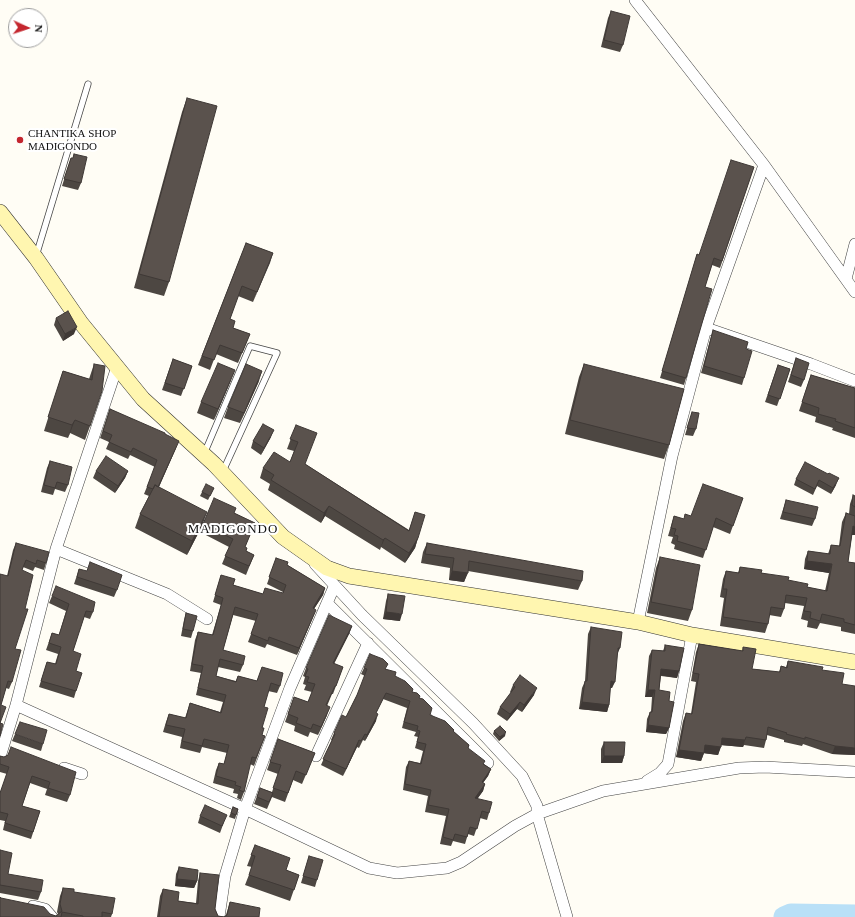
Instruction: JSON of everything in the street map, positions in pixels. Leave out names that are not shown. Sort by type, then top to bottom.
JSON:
[{"type":"main road","points":[[0,212],[36,258],[81,323],[143,399],[204,455],[283,537],[327,568],[349,576],[638,622],[692,634],[855,662]]},
{"type":"street","points":[[635,0],[764,165],[855,292]]},
{"type":"street","points":[[638,622],[672,456],[706,328],[764,165]]},
{"type":"street","points":[[846,279],[855,244]]},
{"type":"street","points":[[706,328],[811,364],[855,381]]},
{"type":"street","points":[[0,757],[16,705],[56,549],[117,367]]},
{"type":"street","points":[[56,549],[167,594],[207,619]]},
{"type":"street","points":[[308,556],[334,587],[473,723],[515,767],[533,796],[537,806],[536,814],[567,917]]},
{"type":"street","points":[[219,917],[225,876],[245,808],[290,688],[334,587]]},
{"type":"street","points":[[327,603],[368,642],[488,763]]},
{"type":"street","points":[[639,785],[660,773],[668,764],[692,634]]},
{"type":"street","points":[[316,756],[368,642]]},
{"type":"street","points":[[16,705],[245,808],[369,868],[397,873],[447,868],[461,862],[515,826],[536,814],[603,792],[739,768],[765,767],[855,772]]},
{"type":"street","points":[[3,745],[17,750]]},
{"type":"street","points":[[53,764],[82,774]]},
{"type":"street","points":[[25,904],[45,909],[52,917]]},
{"type":"lane","points":[[36,258],[88,84]]},
{"type":"lane","points":[[204,455],[250,346],[277,353],[222,473]]},
{"type":"building","points":[[611,11],[630,16],[623,45],[604,40]]},
{"type":"building","points":[[187,98],[217,106],[169,282],[139,274]]},
{"type":"building","points":[[74,154],[87,157],[81,183],[64,179],[71,158],[73,158]]},
{"type":"building","points":[[731,160],[754,167],[722,261],[714,258],[705,287],[712,289],[686,378],[662,371],[697,254],[699,255]]},
{"type":"building","points":[[246,243],[273,253],[257,292],[242,286],[230,319],[235,321],[233,328],[250,334],[242,353],[220,345],[214,360],[202,356]]},
{"type":"building","points":[[68,311],[77,327],[65,334],[56,318]]},
{"type":"building","points":[[713,330],[748,342],[746,349],[752,351],[744,378],[704,366]]},
{"type":"building","points":[[796,358],[809,363],[804,380],[791,375]]},
{"type":"building","points":[[173,359],[192,366],[184,389],[165,383]]},
{"type":"building","points":[[218,363],[235,370],[218,409],[201,402]]},
{"type":"building","points":[[94,364],[105,366],[102,391],[90,426],[75,420],[72,425],[48,417],[63,371],[92,380]]},
{"type":"building","points":[[246,364],[262,371],[244,413],[228,407]]},
{"type":"building","points":[[584,364],[684,389],[669,445],[570,420]]},
{"type":"building","points":[[778,365],[790,369],[780,399],[768,395]]},
{"type":"building","points":[[811,375],[855,388],[855,428],[835,421],[836,419],[818,414],[819,408],[802,402]]},
{"type":"building","points":[[110,409],[165,433],[179,441],[158,487],[155,485],[153,489],[147,487],[157,460],[133,448],[131,452],[109,442],[112,435],[103,431]]},
{"type":"building","points":[[692,412],[699,413],[696,429],[687,428]]},
{"type":"building","points":[[263,424],[274,430],[264,448],[253,441]]},
{"type":"building","points":[[296,425],[317,433],[305,464],[409,531],[415,512],[425,515],[418,538],[409,553],[385,538],[383,540],[329,506],[324,513],[271,480],[274,475],[263,468],[274,452],[290,462],[298,442],[290,439]]},
{"type":"building","points":[[106,456],[128,471],[118,486],[96,471]]},
{"type":"building","points":[[50,461],[72,467],[68,485],[57,482],[55,488],[44,485]]},
{"type":"building","points":[[805,462],[839,478],[833,488],[819,480],[815,489],[796,479]]},
{"type":"building","points":[[206,484],[214,488],[210,496],[202,492]]},
{"type":"building","points":[[703,484],[743,498],[733,526],[716,518],[706,550],[677,541],[678,536],[674,535],[676,529],[671,528],[674,516],[684,519],[685,514],[691,516]]},
{"type":"building","points":[[155,485],[207,512],[192,541],[140,514]]},
{"type":"building","points":[[853,495],[855,496],[855,507],[852,505]]},
{"type":"building","points":[[214,498],[236,508],[234,513],[255,523],[245,547],[247,548],[246,551],[254,555],[249,566],[225,556],[233,539],[203,524]]},
{"type":"building","points":[[786,500],[818,507],[815,519],[783,512]]},
{"type":"building","points":[[846,513],[855,516],[855,527],[853,526],[848,562],[855,563],[855,625],[844,622],[844,619],[822,614],[820,621],[810,618],[811,612],[804,611],[807,598],[786,595],[784,609],[771,607],[768,624],[723,617],[727,589],[723,589],[726,571],[739,573],[740,567],[762,570],[761,573],[789,577],[788,580],[808,584],[807,587],[827,591],[832,564],[807,561],[808,551],[830,554],[831,545],[840,546]]},
{"type":"building","points":[[16,543],[49,552],[46,563],[37,560],[36,564],[26,560],[22,570],[33,575],[25,609],[28,609],[15,649],[21,650],[12,682],[8,681],[1,705],[6,707],[0,723],[0,574],[8,576]]},
{"type":"building","points":[[427,543],[583,571],[582,581],[469,561],[468,573],[452,571],[454,558],[425,554]]},
{"type":"building","points":[[660,557],[700,565],[692,610],[651,602]]},
{"type":"building","points":[[276,558],[288,562],[287,565],[325,588],[313,608],[316,610],[299,648],[269,637],[268,641],[251,634],[258,614],[235,607],[223,650],[245,656],[243,665],[220,659],[216,676],[236,682],[238,676],[257,681],[262,667],[283,673],[280,686],[271,683],[264,707],[268,708],[262,728],[264,728],[262,735],[265,736],[256,758],[252,757],[244,792],[239,790],[241,787],[235,785],[236,782],[216,776],[219,763],[224,764],[229,745],[204,739],[202,746],[182,741],[185,729],[166,725],[169,714],[186,718],[190,703],[221,713],[226,695],[198,688],[203,666],[192,664],[198,632],[213,635],[223,598],[215,595],[221,575],[235,579],[233,585],[263,594],[265,588],[283,593],[286,585],[269,577]]},
{"type":"building","points":[[90,562],[122,575],[117,590],[77,577],[79,569],[87,571]]},
{"type":"building","points":[[56,586],[95,602],[93,612],[86,611],[73,651],[81,654],[76,671],[82,673],[76,691],[41,681],[47,662],[56,664],[61,647],[49,643],[52,633],[59,635],[69,604],[52,596]]},
{"type":"building","points":[[388,594],[405,596],[402,614],[386,612]]},
{"type":"building","points":[[186,613],[197,616],[193,631],[183,629]]},
{"type":"building","points":[[329,615],[352,626],[333,663],[343,667],[336,686],[326,705],[330,707],[321,727],[313,724],[311,729],[296,723],[298,718],[288,714],[294,697],[308,702],[315,684],[307,682],[309,677],[305,676],[308,669],[306,668]]},
{"type":"building","points":[[591,627],[622,632],[620,648],[618,648],[615,682],[611,681],[609,705],[582,702],[585,681],[587,681]]},
{"type":"building","points":[[699,644],[743,651],[743,647],[756,649],[752,669],[780,672],[781,666],[787,668],[788,661],[823,667],[822,670],[844,673],[842,684],[855,686],[855,748],[835,746],[805,737],[805,739],[768,727],[766,740],[746,737],[745,740],[722,738],[721,747],[705,745],[704,753],[679,750],[686,713],[692,714],[699,674],[693,673]]},
{"type":"building","points":[[665,645],[684,648],[679,671],[661,669],[659,690],[670,692],[669,701],[674,702],[669,728],[648,725],[650,712],[652,712],[655,690],[648,690],[652,650],[665,651]]},
{"type":"building","points":[[370,654],[383,659],[388,664],[385,669],[396,672],[395,676],[405,681],[413,689],[412,692],[417,693],[420,696],[419,698],[423,699],[432,708],[430,715],[445,721],[454,730],[453,731],[469,745],[468,748],[485,761],[483,764],[491,769],[482,782],[485,784],[475,798],[492,802],[489,813],[482,811],[477,829],[470,827],[467,837],[455,834],[453,840],[443,837],[449,809],[428,805],[431,790],[405,784],[409,761],[421,764],[426,744],[417,742],[420,731],[417,730],[418,726],[404,722],[410,701],[386,693],[376,713],[378,714],[367,735],[365,734],[361,741],[359,740],[346,769],[323,759],[342,715],[346,717],[357,695],[367,669],[364,668]]},
{"type":"building","points":[[520,675],[537,688],[524,705],[520,702],[510,714],[500,707],[515,687],[513,685]]},
{"type":"building","points":[[20,722],[47,730],[43,744],[15,734]]},
{"type":"building","points":[[0,723],[3,724],[0,736]]},
{"type":"building","points":[[500,726],[506,732],[500,737],[494,731]]},
{"type":"building","points":[[278,739],[315,753],[306,775],[296,771],[288,793],[273,788],[281,765],[270,762]]},
{"type":"building","points":[[604,742],[625,742],[624,756],[604,756]]},
{"type":"building","points":[[11,747],[76,772],[70,795],[48,788],[50,782],[32,776],[22,806],[40,811],[33,832],[5,823],[8,814],[0,812],[0,793],[9,767],[0,764],[0,756],[4,757],[8,755]]},
{"type":"building","points":[[260,788],[273,793],[269,802],[257,797]]},
{"type":"building","points":[[205,805],[227,815],[222,826],[200,816]]},
{"type":"building","points":[[233,807],[238,809],[236,815],[231,813]]},
{"type":"building","points":[[255,845],[290,858],[286,870],[299,875],[294,890],[249,875],[255,856],[251,855]]},
{"type":"building","points":[[0,850],[12,853],[8,874],[43,880],[41,892],[0,885]]},
{"type":"building","points":[[309,856],[323,860],[317,880],[303,876]]},
{"type":"building","points":[[179,867],[198,870],[197,881],[177,879]]},
{"type":"building","points":[[200,873],[219,875],[215,909],[218,916],[224,917],[159,917],[163,889],[179,892],[178,901],[198,904]]},
{"type":"building","points":[[63,888],[74,889],[74,892],[115,898],[112,914],[102,912],[102,917],[83,917],[62,912],[61,917],[0,917],[0,897],[44,907],[50,914],[56,916],[62,911],[60,904]]},
{"type":"building","points":[[230,902],[260,908],[259,917],[224,917],[227,915]]},
{"type":"waterway","points":[[784,917],[791,914],[855,915]]},
{"type":"place","name":"CHANTIKA SHOP MADIGONDO","points":[[20,140]]},
{"type":"district","name":"MADIGONDO","points":[[233,530]]}]
